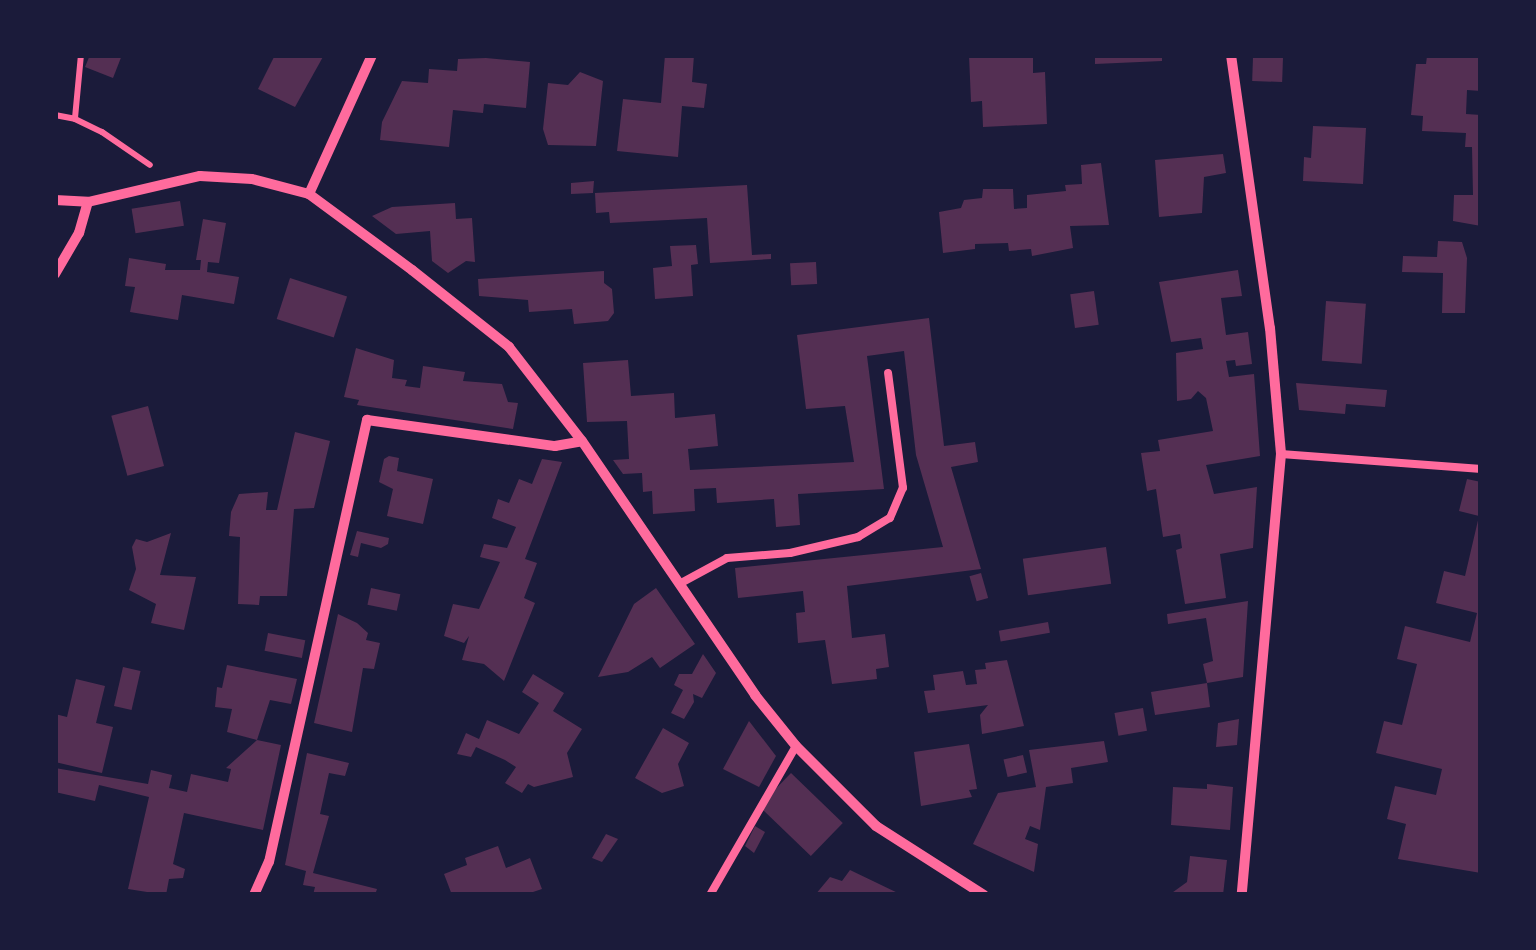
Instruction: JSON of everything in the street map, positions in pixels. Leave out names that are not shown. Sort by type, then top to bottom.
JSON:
[{"type":"street","points":[[309,194],[372,55]]},
{"type":"street","points":[[1230,55],[1270,328],[1282,454],[1242,895]]},
{"type":"street","points":[[55,200],[88,202],[200,176],[252,179],[309,194],[509,347],[582,441],[755,696],[796,746],[876,826],[984,895]]},
{"type":"street","points":[[55,274],[79,233],[88,202]]},
{"type":"street","points":[[254,895],[269,862],[366,420],[555,446],[582,441]]},
{"type":"lane","points":[[681,583],[727,558],[790,553],[858,537],[890,518],[903,488],[888,373]]},
{"type":"lane","points":[[1282,454],[1481,469]]},
{"type":"lane","points":[[710,895],[796,746]]},
{"type":"path","points":[[75,118],[81,55]]},
{"type":"path","points":[[55,115],[75,118],[135,154]]},
{"type":"building","points":[[90,55],[122,55],[113,78],[85,67]]},
{"type":"building","points":[[275,55],[324,55],[295,107],[258,89]]},
{"type":"building","points":[[665,55],[694,55],[692,82],[707,84],[704,108],[682,106],[678,157],[617,151],[623,99],[661,103]]},
{"type":"building","points":[[969,55],[1033,55],[1033,73],[1045,72],[1047,124],[983,127],[982,101],[971,102]]},
{"type":"building","points":[[1095,55],[1162,55],[1162,61],[1095,64]]},
{"type":"building","points":[[1481,55],[1481,91],[1467,90],[1466,114],[1481,115],[1481,226],[1453,221],[1454,195],[1473,195],[1472,147],[1465,147],[1466,133],[1422,131],[1423,116],[1411,115],[1416,64],[1426,64],[1427,56]]},
{"type":"building","points":[[1253,57],[1283,58],[1282,82],[1252,81]]},
{"type":"building","points":[[458,59],[530,62],[526,108],[484,104],[483,113],[453,110],[449,147],[380,140],[382,122],[402,81],[428,83],[429,69],[457,71]]},
{"type":"building","points":[[580,72],[603,81],[596,146],[548,145],[543,129],[548,83],[568,85]]},
{"type":"building","points":[[1313,126],[1366,128],[1363,184],[1303,181],[1304,157],[1311,158]]},
{"type":"building","points":[[1223,154],[1226,173],[1204,177],[1202,213],[1159,217],[1155,160]]},
{"type":"building","points":[[1101,163],[1109,225],[1070,226],[1073,248],[1032,256],[1031,249],[1009,251],[1008,243],[975,244],[975,249],[943,253],[939,212],[961,208],[964,200],[982,198],[983,189],[1013,189],[1014,209],[1027,208],[1027,195],[1066,191],[1065,185],[1082,184],[1081,165]]},
{"type":"building","points":[[594,181],[593,193],[571,194],[571,183]]},
{"type":"building","points":[[747,185],[752,255],[771,254],[771,259],[710,263],[707,218],[610,223],[609,212],[596,213],[595,193]]},
{"type":"building","points":[[180,201],[184,226],[136,233],[132,209]]},
{"type":"building","points":[[455,203],[456,219],[472,218],[475,262],[466,261],[448,273],[432,261],[430,231],[396,234],[372,216],[392,207]]},
{"type":"building","points":[[203,219],[226,223],[219,263],[208,262],[207,272],[239,277],[234,304],[182,295],[178,320],[130,312],[135,287],[125,286],[129,258],[166,264],[165,270],[200,270],[201,260],[196,260]]},
{"type":"building","points":[[1438,241],[1462,242],[1467,258],[1465,313],[1442,313],[1443,273],[1402,272],[1403,256],[1437,257]]},
{"type":"building","points":[[696,245],[698,264],[691,265],[693,296],[655,299],[653,268],[672,266],[670,246]]},
{"type":"building","points":[[816,262],[817,284],[791,285],[790,263]]},
{"type":"building","points":[[1238,270],[1242,296],[1221,298],[1226,335],[1248,332],[1252,364],[1236,366],[1235,360],[1226,361],[1229,377],[1254,374],[1260,456],[1206,465],[1214,494],[1257,487],[1253,548],[1220,554],[1226,598],[1185,604],[1176,550],[1182,548],[1180,534],[1163,537],[1156,489],[1147,491],[1141,453],[1160,451],[1158,440],[1213,431],[1206,398],[1198,391],[1191,399],[1177,401],[1176,353],[1203,349],[1201,338],[1171,342],[1159,282]]},
{"type":"building","points":[[604,271],[604,283],[612,289],[614,313],[608,321],[574,324],[572,309],[529,312],[528,300],[479,296],[478,279]]},
{"type":"building","points":[[290,278],[347,297],[334,337],[277,319]]},
{"type":"building","points":[[1094,291],[1099,325],[1075,328],[1070,294]]},
{"type":"building","points":[[1326,301],[1366,304],[1362,364],[1322,361]]},
{"type":"building","points":[[929,318],[944,446],[975,442],[978,462],[951,467],[981,569],[847,586],[852,638],[885,634],[889,667],[876,669],[877,679],[832,684],[825,640],[798,643],[796,613],[805,612],[803,591],[738,598],[735,568],[943,547],[916,455],[904,351],[867,356],[884,489],[798,494],[800,525],[776,527],[774,499],[717,503],[716,488],[694,489],[695,511],[653,514],[652,491],[643,492],[642,473],[623,474],[613,460],[629,459],[627,421],[587,422],[583,363],[628,360],[631,396],[674,393],[675,418],[715,414],[718,446],[688,449],[690,470],[854,462],[845,406],[806,409],[797,335]]},
{"type":"building","points":[[356,348],[394,360],[392,378],[407,380],[405,386],[420,388],[423,366],[465,372],[463,381],[502,384],[508,402],[518,403],[513,429],[357,405],[359,400],[344,397]]},
{"type":"building","points":[[1296,383],[1387,390],[1385,407],[1346,404],[1345,414],[1299,410]]},
{"type":"building","points":[[148,406],[164,466],[127,476],[111,416]]},
{"type":"building","points":[[295,432],[330,441],[314,508],[294,509],[287,596],[260,596],[259,605],[238,604],[240,537],[229,536],[231,512],[239,494],[268,492],[266,510],[277,510]]},
{"type":"building","points":[[399,458],[397,471],[433,479],[423,524],[387,516],[393,489],[379,482],[384,459]]},
{"type":"building","points":[[542,459],[562,462],[525,559],[537,563],[524,598],[535,603],[504,681],[484,664],[462,660],[469,636],[464,643],[444,636],[453,604],[479,609],[500,562],[480,557],[484,544],[507,548],[516,527],[492,518],[498,499],[509,503],[519,479],[532,484]]},
{"type":"building","points":[[1467,479],[1481,482],[1481,873],[1398,859],[1406,824],[1387,819],[1395,786],[1436,795],[1442,769],[1376,753],[1384,721],[1402,725],[1417,664],[1397,659],[1405,626],[1470,642],[1477,613],[1436,603],[1444,571],[1465,576],[1479,516],[1459,511]]},
{"type":"building","points":[[357,531],[389,538],[388,544],[381,548],[361,543],[358,557],[350,555]]},
{"type":"building","points":[[171,533],[160,575],[196,577],[184,630],[151,623],[156,604],[129,590],[136,569],[132,547],[136,539],[147,542]]},
{"type":"building","points":[[1106,547],[1111,584],[1028,595],[1023,559]]},
{"type":"building","points":[[981,573],[988,598],[977,601],[969,576]]},
{"type":"building","points":[[371,588],[400,594],[397,611],[367,605]]},
{"type":"building","points":[[656,588],[695,644],[660,668],[652,657],[628,672],[598,677],[634,604]]},
{"type":"building","points":[[1248,601],[1243,677],[1207,683],[1203,664],[1213,661],[1206,618],[1168,624],[1167,614]]},
{"type":"building","points":[[338,614],[368,633],[366,640],[380,643],[374,669],[363,668],[352,732],[314,723]]},
{"type":"building","points":[[1048,622],[1050,633],[1001,642],[999,631]]},
{"type":"building","points":[[268,633],[305,640],[302,658],[265,651]]},
{"type":"building","points":[[703,654],[716,673],[702,698],[693,694],[694,702],[684,719],[671,713],[683,690],[674,685],[679,674],[692,674]]},
{"type":"building","points":[[1007,660],[1024,726],[982,734],[980,715],[988,705],[928,713],[924,691],[935,690],[933,675],[963,671],[966,685],[977,684],[975,670],[986,669],[985,663]]},
{"type":"building","points":[[227,665],[297,679],[291,704],[270,700],[257,740],[227,732],[232,709],[215,707],[217,687],[222,688]]},
{"type":"building","points":[[123,667],[141,671],[132,710],[114,706]]},
{"type":"building","points":[[533,674],[564,693],[553,711],[582,729],[567,753],[573,777],[534,787],[528,784],[522,793],[505,783],[516,767],[505,760],[476,747],[471,757],[457,754],[466,733],[479,739],[487,720],[519,734],[539,703],[522,692]]},
{"type":"building","points":[[76,679],[105,686],[96,723],[113,727],[102,773],[55,762],[55,714],[67,717]]},
{"type":"building","points":[[1207,683],[1210,707],[1155,715],[1151,692]]},
{"type":"building","points":[[1143,708],[1147,731],[1118,736],[1114,713]]},
{"type":"building","points":[[1239,719],[1237,745],[1216,747],[1218,723]]},
{"type":"building","points":[[749,721],[776,756],[759,787],[723,769]]},
{"type":"building","points":[[663,728],[689,743],[678,764],[684,786],[662,793],[635,778]]},
{"type":"building","points":[[257,740],[281,745],[263,830],[184,813],[173,864],[185,869],[183,878],[169,879],[166,895],[128,889],[149,797],[99,785],[95,801],[55,792],[55,768],[148,784],[151,770],[172,775],[169,788],[187,792],[191,774],[228,782],[231,769],[226,768]]},
{"type":"building","points":[[1104,741],[1108,762],[1071,768],[1073,783],[1046,787],[1040,830],[1030,826],[1025,839],[1038,844],[1034,872],[973,844],[998,793],[1036,787],[1029,750]]},
{"type":"building","points":[[969,744],[977,789],[969,790],[972,797],[921,806],[914,752]]},
{"type":"building","points":[[307,753],[349,763],[345,776],[329,773],[320,814],[329,816],[313,873],[377,889],[375,895],[313,895],[315,887],[303,885],[306,871],[285,865]]},
{"type":"building","points":[[1023,755],[1027,773],[1008,777],[1004,759]]},
{"type":"building","points":[[791,773],[843,823],[811,856],[759,806]]},
{"type":"building","points":[[1207,784],[1233,787],[1230,830],[1171,825],[1173,787],[1207,789]]},
{"type":"building","points":[[755,826],[765,832],[754,853],[745,846]]},
{"type":"building","points":[[606,834],[618,839],[602,862],[592,858]]},
{"type":"building","points":[[498,846],[506,868],[530,858],[542,889],[524,895],[452,895],[444,874],[467,865],[465,858]]},
{"type":"building","points":[[1190,856],[1227,860],[1223,895],[1169,895],[1187,882]]},
{"type":"building","points":[[850,870],[902,895],[815,895],[830,877],[842,881]]}]
